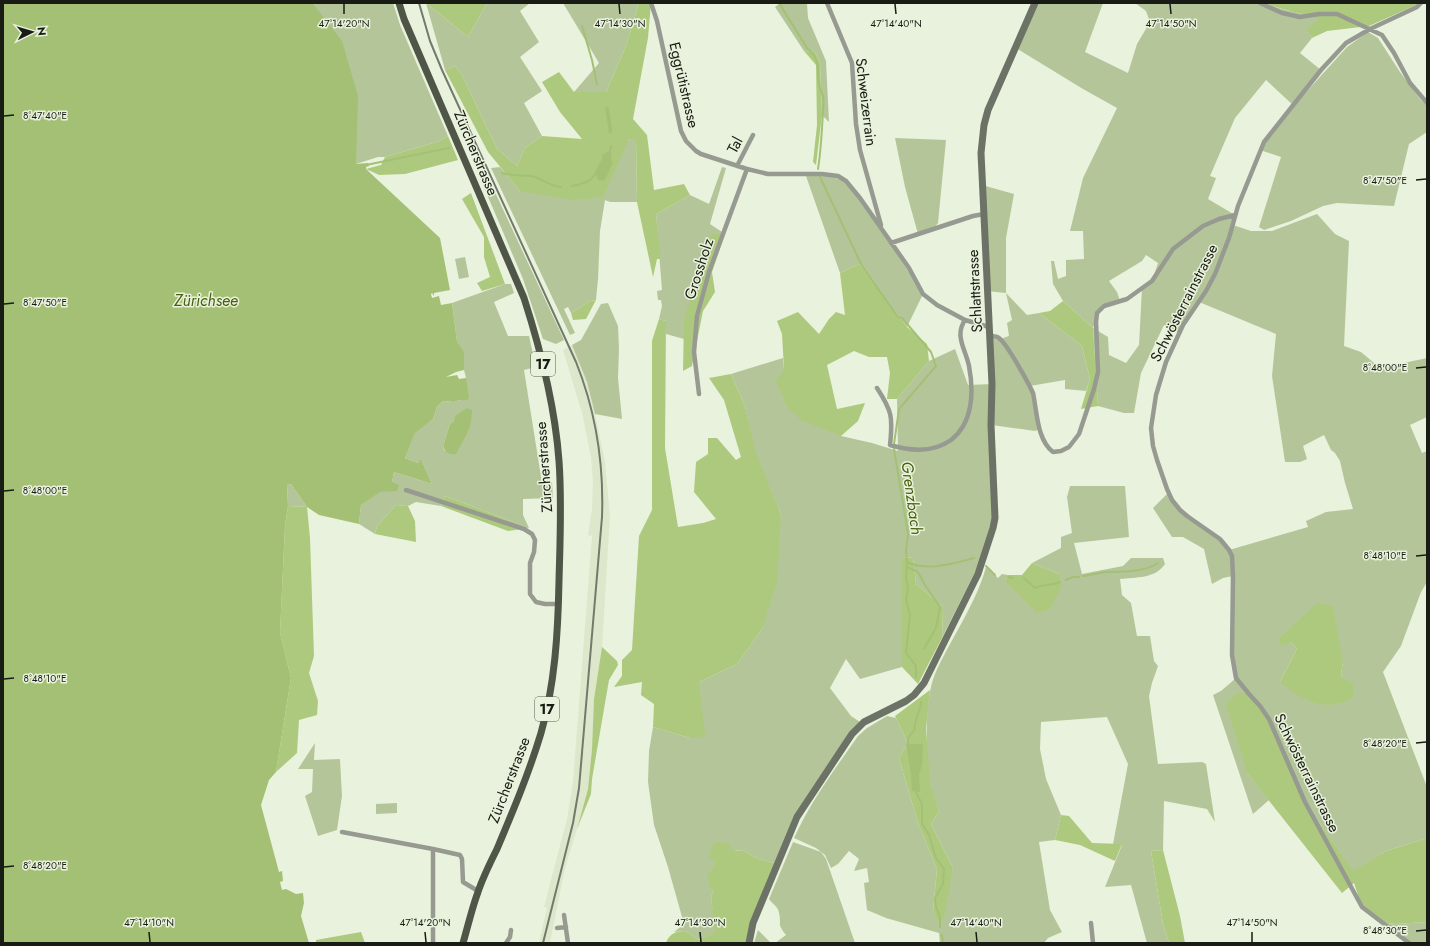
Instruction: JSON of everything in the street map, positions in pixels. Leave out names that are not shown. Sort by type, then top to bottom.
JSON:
[{"type":"main road","name":"Zürcherstrasse","points":[[399,3],[404,18],[513,271],[526,305],[540,351],[553,413],[559,461],[560,501],[558,604],[556,650],[552,687],[541,733],[525,780],[478,891],[463,943]]},
{"type":"street","name":"Eggrütistrasse","points":[[651,3],[657,22],[683,136],[689,146],[701,154],[747,169],[768,174],[822,174],[838,176],[846,180],[909,268],[924,294],[937,305],[965,320],[990,327]]},
{"type":"street","name":"Schweizerrain","points":[[827,3],[852,63],[856,124],[860,150],[882,230]]},
{"type":"street","name":"Schlattstrasse","points":[[749,943],[753,923],[791,831],[805,804],[857,728],[871,718],[906,701],[920,688],[929,674],[974,584],[989,542],[995,518],[990,327],[981,153],[984,125],[988,110],[1035,3]]},
{"type":"street","points":[[1260,3],[1282,13],[1300,17],[1319,14],[1337,14],[1382,35],[1394,53],[1410,83],[1427,103]]},
{"type":"street","name":"Schwösterrainstrasse","points":[[1409,943],[1362,907],[1305,802],[1269,718],[1236,678],[1232,655],[1232,556],[1220,539],[1192,520],[1174,503],[1167,489],[1154,450],[1151,428],[1158,385],[1166,362],[1183,326],[1206,291],[1215,274],[1229,238],[1235,215],[1264,142],[1321,70],[1346,43],[1370,29],[1417,6],[1420,3]]},
{"type":"street","name":"Tal","points":[[737,166],[753,135]]},
{"type":"street","name":"Grossholz","points":[[699,394],[694,352],[697,316],[709,272],[747,169]]},
{"type":"street","points":[[891,243],[973,216],[984,214]]},
{"type":"street","points":[[990,336],[1000,339],[1030,386],[1033,393],[1043,439],[1048,448],[1053,452],[1061,451],[1069,447],[1079,434],[1094,389],[1098,372],[1096,328],[1098,313],[1104,306],[1126,299],[1152,281],[1173,249],[1203,226],[1219,219],[1235,215]]},
{"type":"street","points":[[877,388],[892,415],[890,445],[903,449],[932,449],[945,444],[955,437],[963,428],[968,415],[970,403],[971,386],[969,366],[960,333],[960,327],[965,320]]},
{"type":"street","points":[[406,490],[524,529],[532,534],[535,540],[534,552],[530,563],[530,594],[536,602],[558,604]]},
{"type":"street","points":[[342,832],[460,855],[462,859],[463,882],[478,891]]},
{"type":"street","points":[[433,850],[433,943]]},
{"type":"street","points":[[564,915],[568,943]]},
{"type":"street","points":[[1091,923],[1094,943]]},
{"type":"street","points":[[557,928],[566,927]]},
{"type":"street","points":[[506,943],[510,937],[510,930]]},
{"type":"shaded area","points":[[302,3],[393,3],[400,25],[448,136],[440,141],[356,164]]},
{"type":"shaded area","points":[[426,3],[468,37],[487,3],[530,3],[520,11],[539,42],[520,57],[542,91],[524,103],[542,136],[525,148],[517,166],[497,149],[462,75],[455,66],[445,70]]},
{"type":"shaded area","points":[[426,3],[487,3],[468,37]]},
{"type":"shaded area","points":[[563,3],[639,3],[626,46],[606,92],[574,92],[599,63]]},
{"type":"shaded area","points":[[639,3],[651,3],[648,38],[633,119],[647,135],[654,190],[684,184],[690,195],[656,214],[660,259],[657,259],[653,277],[637,202],[636,139],[629,139],[603,197],[573,200],[520,191],[488,152],[445,70],[455,66],[462,75],[497,149],[517,166],[525,148],[542,136],[582,139],[560,112],[542,82],[559,72],[574,92],[606,92],[626,46]]},
{"type":"shaded area","points":[[780,3],[807,3],[808,18],[826,61],[829,122],[822,115],[820,63],[815,52],[804,51],[775,7]]},
{"type":"shaded area","points":[[1035,3],[1103,3],[1085,52],[1128,73],[1137,44],[1150,22],[1146,11],[1135,3],[1265,3],[1320,19],[1308,29],[1312,38],[1300,53],[1321,70],[1299,100],[1347,47],[1368,32],[1378,38],[1400,72],[1427,106],[1427,132],[1409,144],[1394,206],[1337,203],[1323,206],[1291,221],[1264,230],[1259,227],[1281,157],[1260,150],[1294,106],[1266,80],[1235,118],[1210,176],[1216,178],[1208,199],[1235,215],[1233,225],[1251,231],[1272,231],[1317,214],[1335,234],[1349,241],[1344,346],[1361,352],[1380,368],[1427,358],[1427,417],[1410,425],[1422,453],[1427,451],[1427,582],[1421,592],[1401,646],[1383,672],[1427,787],[1427,838],[1386,851],[1353,872],[1305,802],[1247,773],[1269,800],[1253,814],[1213,695],[1221,691],[1236,678],[1232,655],[1233,576],[1223,578],[1212,584],[1204,549],[1183,537],[1172,537],[1153,508],[1168,493],[1174,503],[1217,537],[1229,550],[1308,527],[1306,521],[1326,512],[1353,509],[1340,461],[1331,450],[1324,435],[1303,446],[1307,459],[1300,462],[1285,462],[1272,376],[1276,334],[1199,302],[1179,333],[1164,325],[1141,373],[1134,413],[1124,413],[1098,406],[1093,328],[1063,301],[1053,284],[1051,261],[1054,261],[1058,279],[1066,276],[1066,260],[1084,259],[1083,231],[1070,231],[1083,178],[1117,108],[1016,48]],"holes":[[[1146,255],[1158,263],[1152,281],[1142,288],[1139,345],[1126,363],[1109,355],[1108,337],[1093,328],[1097,315],[1101,309],[1120,301],[1117,292],[1109,281],[1142,261]],[[1291,642],[1343,662],[1341,675],[1343,678],[1280,682],[1297,649]]]},
{"type":"shaded area","points":[[1265,3],[1418,3],[1369,26],[1327,31],[1312,38],[1307,29],[1319,19]]},
{"type":"shaded area","points":[[804,51],[815,52],[820,63],[822,115],[816,165],[813,162],[817,125],[816,65]]},
{"type":"shaded area","points":[[448,136],[458,160],[405,174],[379,175],[366,169],[381,165],[385,157],[440,141]]},
{"type":"shaded area","points":[[895,138],[946,140],[938,223],[932,230],[918,234],[905,187]]},
{"type":"shaded area","points":[[630,139],[636,139],[637,202],[610,202],[605,200],[600,231],[596,300],[590,301],[571,313],[568,307],[564,309],[575,333],[570,335],[491,168],[500,167],[520,191]]},
{"type":"shaded area","points":[[722,167],[726,168],[710,224],[725,234],[684,319],[684,339],[666,334],[666,321],[659,319],[662,306],[661,300],[658,300],[657,291],[662,290],[656,214],[690,195],[709,204]]},
{"type":"shaded area","points":[[822,174],[846,181],[882,230],[923,294],[907,327],[859,264],[840,273],[806,176]]},
{"type":"shaded area","points":[[488,177],[564,340],[556,344],[543,339],[523,279],[483,185]]},
{"type":"shaded area","points":[[982,185],[1014,194],[1006,238],[1006,293],[987,291]]},
{"type":"shaded area","points":[[471,193],[505,284],[482,291],[477,283],[490,277],[484,257],[484,237],[462,199]]},
{"type":"shaded area","points":[[712,234],[725,234],[712,272],[715,292],[703,311],[692,366],[683,371],[684,319]]},
{"type":"shaded area","points":[[465,257],[469,277],[459,279],[455,259]]},
{"type":"shaded area","points":[[859,264],[907,327],[927,344],[929,361],[897,399],[887,399],[890,373],[887,357],[869,357],[854,351],[827,365],[837,409],[865,403],[858,421],[841,436],[801,420],[787,407],[776,381],[784,369],[782,334],[777,321],[798,312],[819,334],[829,319],[836,312],[845,315],[840,273]]},
{"type":"shaded area","points":[[505,284],[511,284],[514,293],[494,302],[508,336],[529,336],[536,367],[524,370],[542,483],[552,482],[553,498],[523,499],[523,515],[529,528],[445,496],[441,506],[416,502],[408,506],[396,505],[377,526],[375,534],[359,524],[361,505],[392,482],[394,472],[432,484],[422,461],[418,463],[405,458],[415,432],[433,419],[437,407],[443,401],[454,402],[460,400],[466,378],[464,370],[464,353],[457,341],[452,303]],"holes":[[[454,421],[452,454],[444,450],[443,446],[450,424]]]},
{"type":"shaded area","points":[[1006,293],[1027,315],[1039,313],[1082,346],[1090,379],[1086,391],[1065,389],[1065,380],[1030,386],[1040,429],[1035,431],[992,425],[995,506],[987,548],[942,638],[943,607],[916,584],[913,558],[903,557],[902,667],[860,679],[846,659],[830,688],[851,716],[860,722],[820,777],[775,863],[758,859],[744,851],[733,850],[716,862],[714,890],[711,897],[716,932],[698,940],[686,931],[674,932],[684,924],[668,867],[654,825],[648,782],[649,751],[653,727],[690,738],[699,682],[737,664],[762,629],[781,514],[755,453],[745,406],[731,374],[783,358],[784,369],[841,436],[898,451],[897,399],[929,361],[955,349],[968,385],[992,384],[990,336],[1000,339],[1009,336],[1007,323],[1012,320]]},
{"type":"shaded area","points":[[596,300],[586,319],[573,320],[571,313],[590,301]]},
{"type":"shaded area","points":[[1063,301],[1093,328],[1098,406],[1081,409],[1090,379],[1082,346],[1039,313],[1050,311]]},
{"type":"shaded area","points":[[608,303],[618,326],[618,378],[622,419],[595,414],[587,382],[572,345],[581,340],[601,304]]},
{"type":"shaded area","points":[[659,319],[666,321],[665,448],[678,527],[703,523],[716,519],[694,492],[696,462],[708,454],[708,438],[717,438],[736,460],[741,457],[724,400],[709,378],[731,374],[745,406],[756,453],[781,514],[777,582],[762,629],[737,664],[699,682],[705,736],[690,738],[653,727],[654,704],[641,695],[642,682],[614,687],[622,676],[622,660],[632,650],[639,536],[652,510],[652,341]]},
{"type":"shaded area","points":[[572,345],[587,382],[595,414],[605,462],[610,516],[602,647],[594,699],[592,749],[588,789],[565,868],[550,943],[539,943],[547,908],[544,907],[567,819],[573,782],[592,536],[588,535],[592,509],[593,482],[591,457],[582,413],[563,350]]},
{"type":"shaded area","points":[[291,484],[307,507],[288,506],[287,485]]},
{"type":"shaded area","points":[[1070,486],[1125,486],[1129,537],[1074,543],[1082,574],[1123,566],[1131,558],[1163,558],[1165,564],[1161,569],[1151,575],[1120,579],[1122,595],[1131,603],[1137,636],[1150,636],[1154,661],[1158,666],[1149,696],[1158,764],[1202,762],[1206,764],[1215,822],[1207,809],[1164,801],[1163,850],[1151,851],[1163,924],[1169,943],[1147,943],[1131,885],[1105,887],[1122,845],[1113,844],[1128,764],[1107,717],[1041,722],[1040,749],[1046,779],[1061,815],[1055,840],[1039,842],[1050,910],[1062,932],[1048,938],[1044,943],[940,943],[939,933],[886,918],[867,910],[864,883],[869,882],[867,868],[854,871],[859,859],[849,851],[838,864],[831,868],[825,855],[816,848],[794,838],[816,798],[858,736],[867,728],[887,716],[896,718],[908,743],[899,758],[918,823],[937,869],[933,911],[940,923],[953,868],[931,824],[939,811],[929,782],[927,757],[927,712],[931,685],[941,661],[970,608],[982,581],[986,567],[998,578],[1002,574],[1008,575],[1005,581],[1059,574],[1032,563],[1061,548],[1061,537],[1072,533],[1067,497]]},
{"type":"shaded area","points":[[445,496],[529,528],[508,531],[441,506]]},
{"type":"shaded area","points":[[396,505],[408,506],[415,521],[416,542],[375,534],[377,526]]},
{"type":"shaded area","points":[[288,506],[307,507],[310,538],[314,656],[309,673],[318,701],[317,715],[299,720],[297,753],[276,772],[291,678],[280,633],[285,526]]},
{"type":"shaded area","points":[[902,557],[913,558],[916,584],[943,607],[942,638],[918,684],[902,667]]},
{"type":"shaded area","points":[[1032,563],[1059,574],[1061,588],[1050,609],[1037,613],[1005,581],[1008,575],[1022,575]]},
{"type":"shaded area","points":[[1317,603],[1333,607],[1343,662],[1341,675],[1343,678],[1353,683],[1353,698],[1342,702],[1323,705],[1314,703],[1297,695],[1280,682],[1297,649],[1291,642],[1282,646],[1278,640]]},
{"type":"shaded area","points":[[602,647],[617,661],[618,665],[609,680],[592,779],[591,794],[577,829],[588,789],[592,749],[594,699]]},
{"type":"shaded area","points":[[930,690],[926,729],[930,784],[939,811],[931,824],[953,868],[944,917],[939,923],[933,911],[937,869],[918,823],[899,758],[908,743],[895,716]]},
{"type":"shaded area","points":[[1237,693],[1249,694],[1269,719],[1305,802],[1353,871],[1386,851],[1427,838],[1427,922],[1395,924],[1381,922],[1362,907],[1354,883],[1342,893],[1247,773],[1226,704]]},
{"type":"shaded area","points":[[315,743],[314,760],[340,759],[342,796],[337,830],[318,836],[305,796],[312,792],[313,769],[298,769]]},
{"type":"shaded area","points":[[397,803],[397,813],[376,814],[376,804]]},
{"type":"shaded area","points":[[1061,815],[1069,816],[1092,843],[1122,844],[1115,861],[1080,845],[1055,840]]},
{"type":"shaded area","points":[[718,842],[729,844],[733,850],[744,851],[758,859],[775,863],[747,943],[666,943],[669,937],[676,932],[686,931],[698,940],[715,932],[711,897],[714,890],[709,886],[708,875],[716,862],[709,857],[713,844]]},
{"type":"shaded area","points":[[793,842],[821,852],[826,859],[855,943],[775,943],[786,935],[780,926],[778,911],[769,899]]},
{"type":"shaded area","points":[[1163,850],[1180,916],[1185,943],[1169,943],[1163,924],[1151,851]]},
{"type":"shaded area","points":[[1381,922],[1395,924],[1427,922],[1427,943],[1409,943]]},
{"type":"shaded area","points":[[758,930],[771,943],[754,943]]},
{"type":"shaded area","points":[[361,932],[365,943],[316,943],[316,940]]},
{"type":"water","name":"Zürichsee","points":[[3,3],[312,3],[342,41],[358,96],[356,164],[368,163],[369,166],[366,167],[366,169],[440,238],[450,290],[434,293],[434,296],[432,293],[431,294],[432,298],[439,296],[441,305],[452,303],[457,341],[464,352],[464,370],[446,377],[457,375],[459,379],[466,378],[469,397],[468,400],[454,402],[443,401],[437,407],[433,419],[415,433],[405,458],[418,463],[421,460],[432,484],[394,472],[392,482],[399,485],[397,491],[380,492],[361,505],[359,524],[319,515],[307,507],[291,484],[287,485],[288,506],[285,526],[280,633],[291,678],[276,772],[269,780],[261,805],[279,872],[282,871],[283,881],[280,882],[282,890],[286,889],[296,894],[303,893],[304,903],[301,916],[309,943],[3,943]]},
{"type":"water","points":[[605,106],[609,108],[612,129],[612,132],[609,134]]},
{"type":"water","points":[[606,153],[611,153],[612,164],[605,180],[600,181],[595,172]]},
{"type":"water","points":[[467,408],[472,410],[469,428],[456,454],[450,454],[446,452],[443,446],[450,424],[454,421],[455,416]]},
{"type":"water","points":[[906,744],[922,744],[922,765],[919,775],[920,792],[912,791]]},
{"type":"waterway","name":"Grenzbach","points":[[779,3],[818,64],[819,86],[823,96],[818,169]]},
{"type":"waterway","name":"Grenzbach","points":[[582,26],[597,84]]},
{"type":"waterway","name":"Grenzbach","points":[[603,157],[610,152],[611,146]]},
{"type":"waterway","name":"Grenzbach","points":[[366,165],[449,148]]},
{"type":"waterway","name":"Grenzbach","points":[[572,186],[586,182],[592,178],[596,172]]},
{"type":"waterway","name":"Grenzbach","points":[[502,173],[531,176],[553,186],[561,187]]},
{"type":"waterway","points":[[820,177],[862,266],[898,317],[902,318],[931,352],[936,366],[899,409],[894,444]]},
{"type":"waterway","name":"Grenzbach","points":[[894,449],[908,534],[906,550],[907,562],[923,566],[940,566],[974,558]]},
{"type":"waterway","points":[[907,562],[906,578],[908,589],[906,600],[910,615],[906,653],[916,666],[916,677]]},
{"type":"waterway","points":[[1083,576],[1105,572],[1139,570],[1158,563]]},
{"type":"waterway","points":[[986,566],[995,575]]},
{"type":"waterway","points":[[907,567],[918,572],[940,607],[936,628],[924,649]]},
{"type":"waterway","points":[[1008,577],[1013,578]]},
{"type":"waterway","points":[[1066,580],[1073,577],[1079,577]]},
{"type":"waterway","points":[[1024,578],[1035,588],[1060,582]]},
{"type":"waterway","points":[[908,747],[908,738],[915,729],[915,723],[921,702]]},
{"type":"waterway","points":[[915,790],[922,804],[922,824],[929,835],[936,858],[944,869],[943,884],[935,898],[936,907],[940,917],[940,927]]},
{"type":"waterway","points":[[942,935],[943,943]]},
{"type":"railway","points":[[419,3],[430,41],[442,70],[576,362],[594,419],[600,457],[602,477],[602,517],[579,788],[573,823],[543,943]]}]
